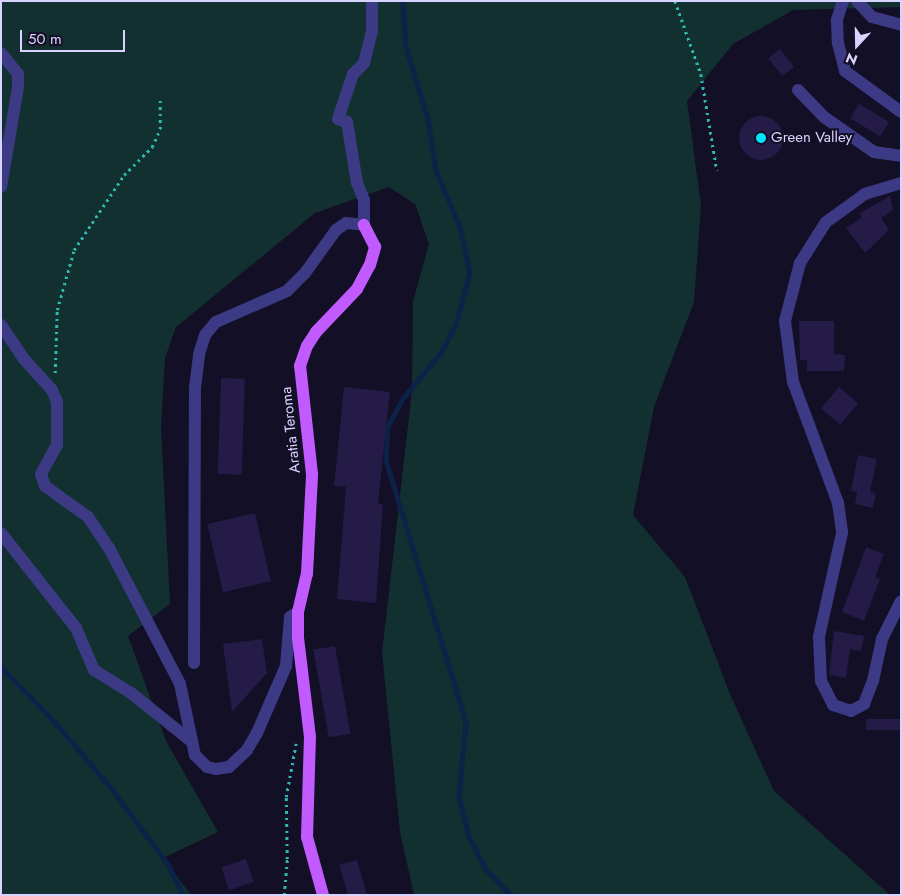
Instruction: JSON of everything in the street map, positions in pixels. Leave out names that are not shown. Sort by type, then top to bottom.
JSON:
[{"type":"main road","name":"Aratia Teroma","points":[[323,895],[307,838],[310,737],[300,665],[298,612],[307,574],[312,474],[300,366],[307,346],[316,332],[357,289],[370,265],[375,246],[364,225]]},
{"type":"street","name":"Aratia Teroma","points":[[364,225],[364,200],[357,183],[347,122],[338,118],[353,74],[364,64],[372,32],[372,1]]},
{"type":"street","points":[[843,1],[837,20],[838,44],[846,71],[901,112]]},
{"type":"street","points":[[857,1],[872,17],[901,25]]},
{"type":"street","points":[[1,53],[18,74],[18,87],[1,187]]},
{"type":"street","points":[[798,90],[824,117],[874,152],[901,156]]},
{"type":"street","points":[[901,183],[866,194],[844,206],[826,222],[800,263],[785,321],[793,382],[838,503],[842,533],[819,637],[821,681],[833,704],[851,711],[864,704],[874,681],[882,639],[901,600]]},
{"type":"street","points":[[194,663],[195,388],[199,354],[205,335],[216,322],[287,292],[305,273],[336,230],[346,223],[364,225]]},
{"type":"street","points":[[1,325],[23,358],[52,390],[57,402],[57,445],[41,474],[45,486],[88,517],[109,548],[180,684],[195,755],[207,767],[216,770],[229,767],[247,750],[286,666],[290,617],[298,612]]},
{"type":"street","points":[[1,533],[76,628],[94,670],[191,741]]},
{"type":"path","points":[[675,1],[701,74],[717,171]]},
{"type":"path","points":[[52,390],[58,310],[74,250],[124,175],[152,147],[160,129],[160,98]]},
{"type":"path","points":[[284,895],[287,859],[286,797],[297,738]]},
{"type":"green space","points":[[1,1],[901,1],[901,7],[793,10],[733,44],[687,101],[701,205],[694,302],[654,407],[633,515],[685,577],[730,694],[774,791],[890,895],[414,895],[400,832],[382,653],[412,390],[413,301],[429,244],[415,204],[389,187],[315,213],[176,327],[165,358],[161,427],[170,604],[128,636],[166,741],[218,832],[163,858],[191,895],[1,895]]},
{"type":"building","points":[[780,49],[794,67],[782,76],[768,58]]},
{"type":"building","points":[[859,104],[889,122],[880,137],[850,119]]},
{"type":"building","name":"Green Valley","points":[[761,116],[773,120],[779,126],[783,138],[779,150],[773,156],[761,160],[749,156],[743,150],[739,138],[743,126],[749,120]]},
{"type":"building","points":[[890,196],[893,210],[881,218],[889,230],[865,253],[846,228],[861,218],[860,213]]},
{"type":"building","points":[[799,321],[834,321],[834,354],[845,355],[844,371],[807,371],[807,360],[800,360]]},
{"type":"building","points":[[221,378],[245,379],[242,475],[218,474]]},
{"type":"building","points":[[344,387],[390,392],[378,504],[383,504],[376,603],[337,599],[346,487],[334,486]]},
{"type":"building","points":[[839,387],[858,403],[840,425],[821,408]]},
{"type":"building","points":[[858,455],[877,459],[870,492],[876,493],[873,508],[855,504],[857,492],[851,491]]},
{"type":"building","points":[[255,513],[271,581],[223,592],[207,524]]},
{"type":"building","points":[[866,547],[884,554],[875,577],[880,579],[864,621],[842,612]]},
{"type":"building","points":[[834,631],[864,636],[861,651],[850,649],[846,678],[829,675]]},
{"type":"building","points":[[262,639],[267,673],[232,712],[223,644]]},
{"type":"building","points":[[335,646],[350,734],[329,737],[313,650]]},
{"type":"building","points":[[866,719],[901,719],[901,730],[866,730]]},
{"type":"building","points":[[246,859],[254,882],[229,890],[221,867]]},
{"type":"building","points":[[357,860],[367,895],[348,895],[339,865]]},
{"type":"waterway","points":[[403,1],[406,47],[428,119],[436,170],[460,227],[470,273],[456,325],[441,353],[403,399],[388,426],[386,460],[466,722],[459,796],[469,836],[486,869],[511,895]]},
{"type":"waterway","points":[[1,667],[55,722],[112,789],[168,864],[183,895]]},
{"type":"place","name":"Green Valley","points":[[761,138]]}]
